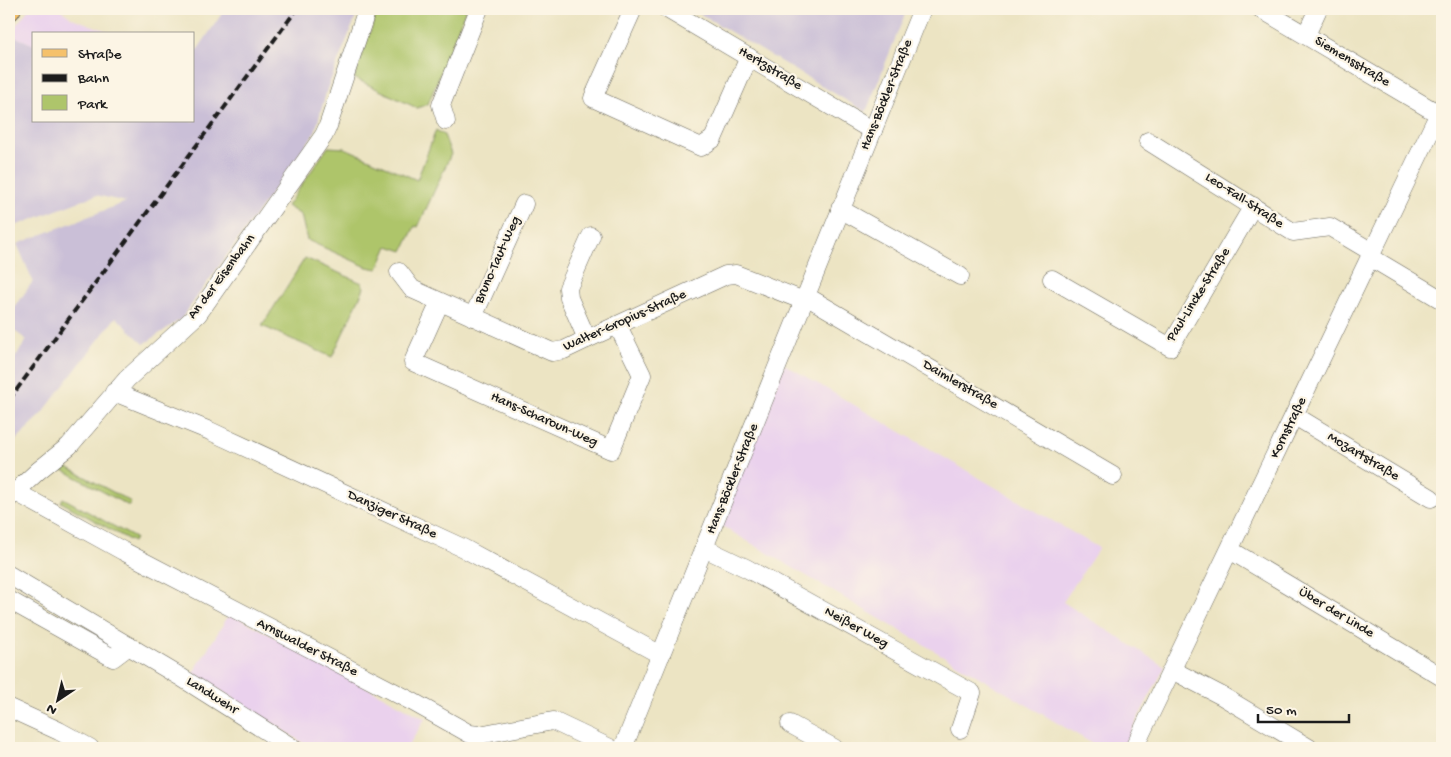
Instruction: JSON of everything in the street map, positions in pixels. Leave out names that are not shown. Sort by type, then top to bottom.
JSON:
[{"type":"street","name":"An der Eisenbahn","points":[[11,495],[69,446],[114,392],[198,314],[324,135],[367,9]]},
{"type":"street","points":[[446,121],[441,105],[479,9]]},
{"type":"street","points":[[633,9],[592,98],[701,147],[714,139],[750,57]]},
{"type":"street","name":"Hertzstraße","points":[[667,9],[873,131]]},
{"type":"street","name":"Hans-Böckler-Straße","points":[[624,748],[922,9]]},
{"type":"street","name":"Siemensstraße","points":[[1261,9],[1441,112]]},
{"type":"street","points":[[1306,35],[1318,9]]},
{"type":"street","name":"Kornstraße","points":[[1134,748],[1441,112]]},
{"type":"street","name":"Leo-Fall-Straße","points":[[1148,141],[1293,232],[1330,228],[1442,300]]},
{"type":"street","name":"Bruno-Taut-Weg","points":[[473,317],[524,204]]},
{"type":"street","name":"Paul-Lincke-Straße","points":[[1052,279],[1170,347],[1253,206]]},
{"type":"street","points":[[840,209],[960,276]]},
{"type":"street","points":[[587,340],[569,298],[568,288],[591,236]]},
{"type":"street","name":"Walter-Gropius-Straße","points":[[399,272],[412,289],[552,352],[564,350],[587,340],[726,275],[736,274],[805,298]]},
{"type":"street","name":"Daimlerstraße","points":[[805,298],[1113,476]]},
{"type":"street","name":"Hans-Scharoun-Weg","points":[[440,302],[413,362],[611,450],[642,375],[618,326]]},
{"type":"street","name":"Danziger Straße","points":[[114,392],[219,435],[463,548],[661,655]]},
{"type":"street","name":"Mozartstraße","points":[[1294,416],[1431,498]]},
{"type":"street","name":"Arnswalder Straße","points":[[11,495],[413,702],[470,734],[479,735],[554,721],[610,748]]},
{"type":"street","name":"Neißer Weg","points":[[704,548],[746,568],[972,693],[960,729]]},
{"type":"street","name":"Über der Linde","points":[[1230,550],[1442,677]]},
{"type":"street","name":"Landwehr","points":[[9,575],[212,696],[293,748]]},
{"type":"street","points":[[9,600],[113,658],[129,646]]},
{"type":"street","points":[[1172,670],[1222,696],[1310,748]]},
{"type":"street","points":[[9,708],[59,731],[90,748]]},
{"type":"street","points":[[790,724],[834,748]]},
{"type":"shaded area","points":[[29,9],[60,9],[72,18],[110,32],[32,32],[32,44],[9,34]]},
{"type":"shaded area","points":[[225,9],[359,9],[327,89],[315,132],[181,319],[144,344],[116,317],[40,416],[9,447],[9,366],[27,340],[9,327],[9,316],[33,281],[17,244],[126,202],[96,195],[15,226],[9,211],[9,34],[32,44],[32,122],[195,122],[195,54]]},
{"type":"shaded area","points":[[692,9],[907,9],[866,112]]},
{"type":"shaded area","points":[[784,364],[1099,548],[1063,602],[1165,667],[1122,748],[1100,748],[720,525]]},
{"type":"shaded area","points":[[230,613],[425,719],[407,748],[311,748],[193,673]]},
{"type":"green space","points":[[378,9],[466,9],[428,104],[417,108],[354,78]]},
{"type":"green space","points":[[436,130],[444,135],[451,154],[418,227],[415,226],[403,251],[388,246],[378,269],[367,267],[307,240],[301,215],[287,206],[328,147],[345,148],[417,180]]},
{"type":"green space","points":[[305,258],[362,283],[364,288],[332,357],[262,326]]},
{"type":"green space","points":[[67,467],[131,502],[129,506],[63,470]]},
{"type":"green space","points":[[63,498],[135,538],[133,542],[61,502]]},
{"type":"railway","points":[[9,400],[297,9]]}]
